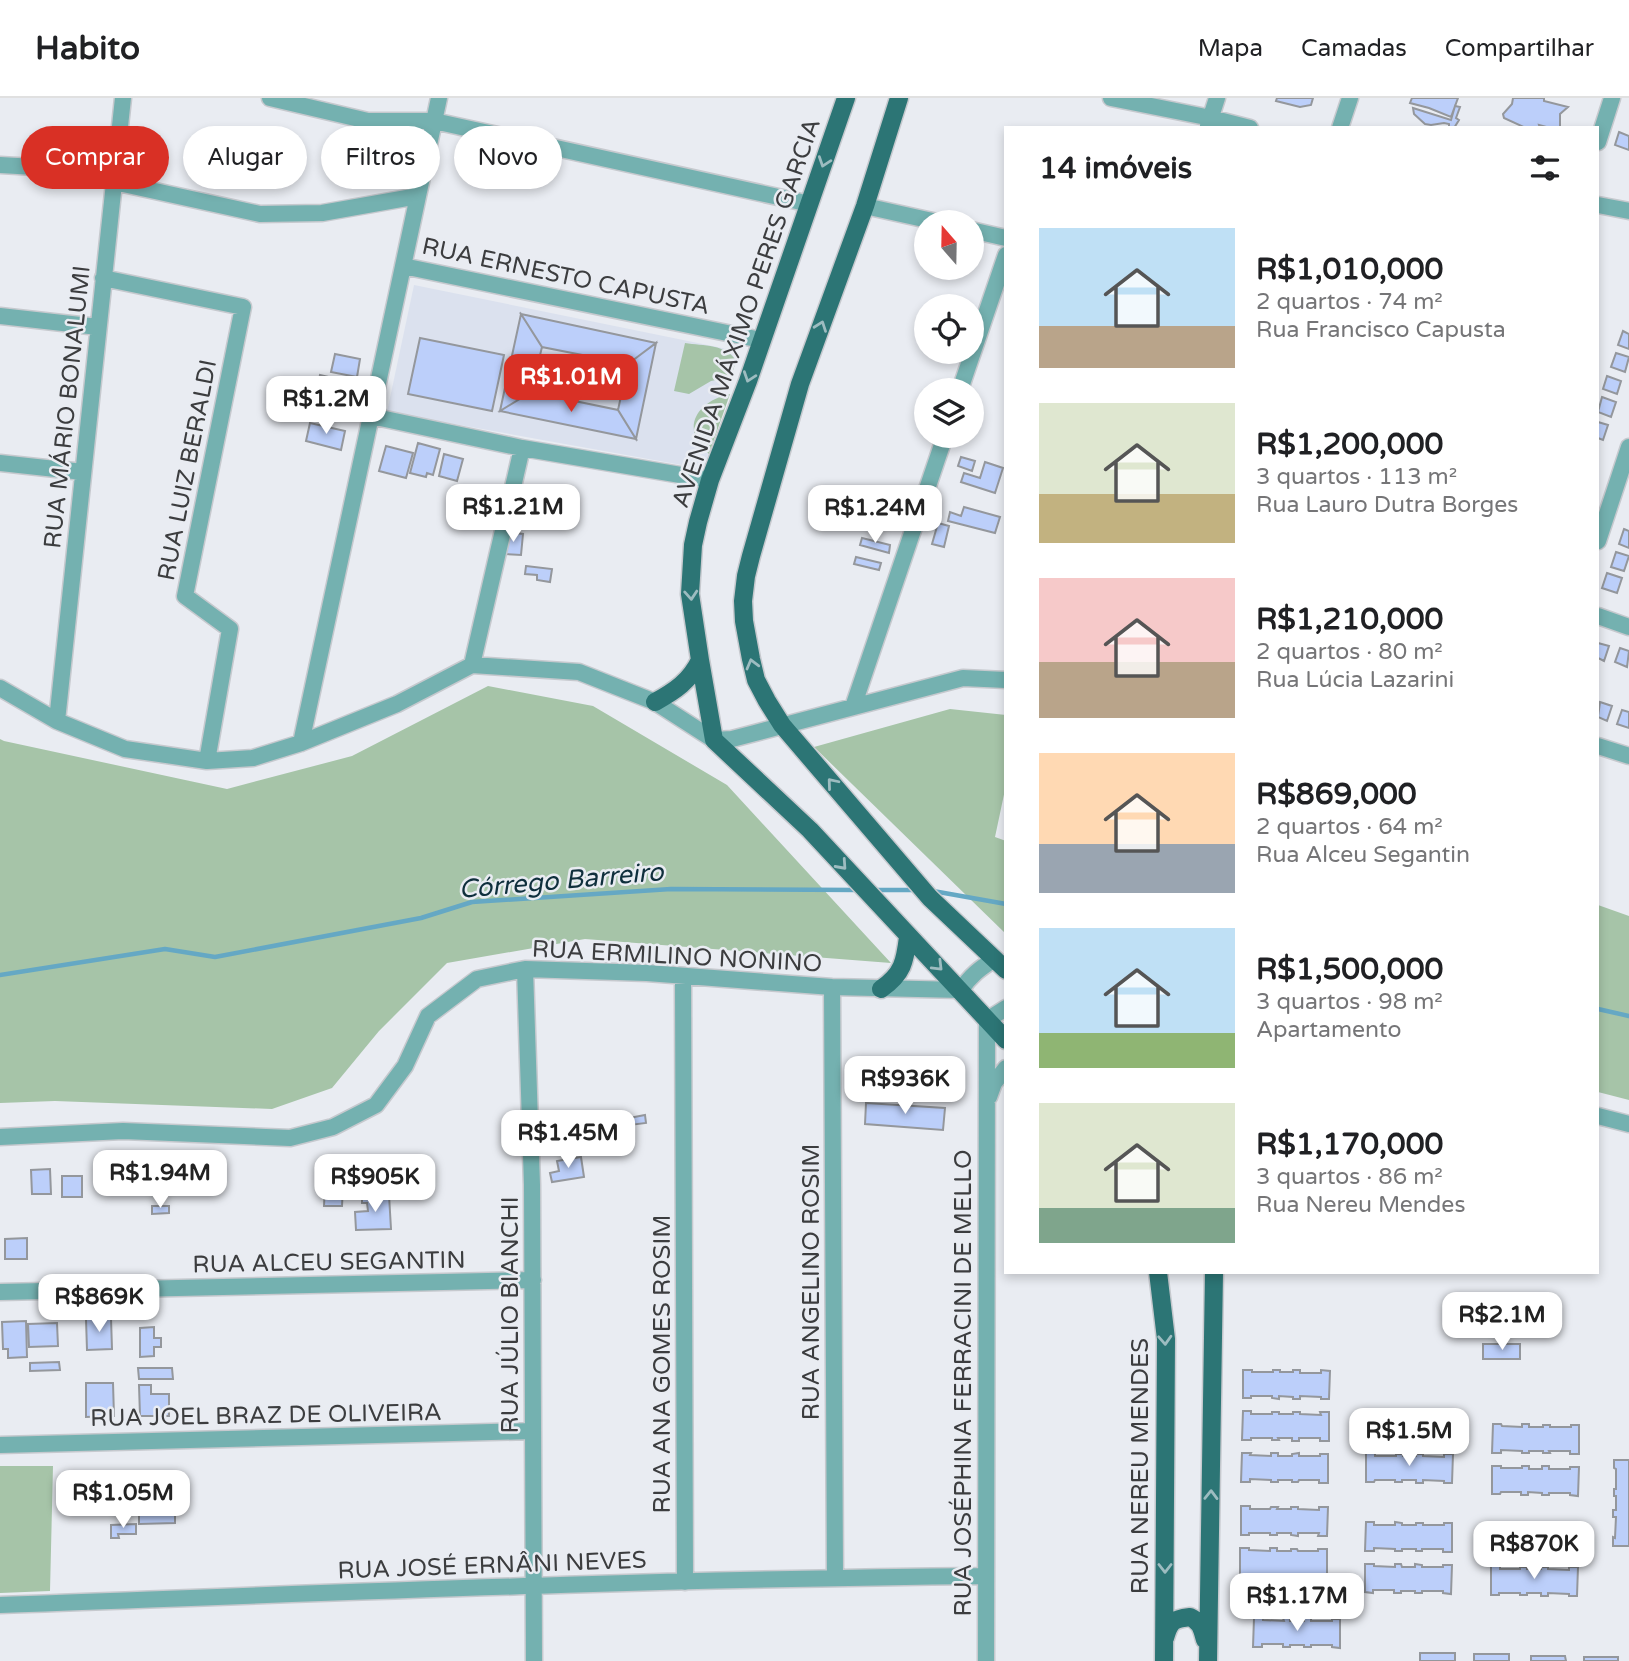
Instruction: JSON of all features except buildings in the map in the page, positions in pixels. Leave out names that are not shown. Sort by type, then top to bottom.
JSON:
[{"type":"main road","name":"AVENIDA MÁXIMO PERES GARCIA","points":[[714,740],[690,594],[698,522],[709,480],[748,381],[846,98]]},
{"type":"main road","points":[[899,98],[865,206],[800,384],[751,556],[743,611],[757,680],[782,725],[930,898],[1000,965]]},
{"type":"main road","points":[[655,702],[688,680],[699,660]]},
{"type":"main road","points":[[714,740],[810,830],[1004,1038]]},
{"type":"main road","points":[[881,989],[891,982],[903,965],[908,937]]},
{"type":"main road","name":"RUA NEREU MENDES","points":[[1158,1274],[1166,1339],[1164,1661]]},
{"type":"main road","points":[[1208,1661],[1214,1274]]},
{"type":"main road","points":[[1164,1638],[1169,1625],[1175,1620],[1190,1616],[1200,1625],[1208,1661]]},
{"type":"street","name":"RUA MÁRIO BONALUMI","points":[[120,126],[123,98]]},
{"type":"street","points":[[270,98],[368,121],[434,121],[810,204]]},
{"type":"street","points":[[301,743],[439,98]]},
{"type":"street","points":[[1111,98],[1209,123],[1234,126]]},
{"type":"street","points":[[1209,123],[1217,98]]},
{"type":"street","points":[[1341,126],[1350,98]]},
{"type":"street","points":[[1599,139],[1612,98]]},
{"type":"street","points":[[0,165],[21,166]]},
{"type":"street","name":"RUA MÁRIO BONALUMI","points":[[57,721],[113,189]]},
{"type":"street","points":[[146,189],[260,214],[322,213],[418,196]]},
{"type":"street","points":[[1599,205],[1629,211]]},
{"type":"street","points":[[865,206],[914,217]]},
{"type":"street","points":[[984,233],[1004,238]]},
{"type":"street","points":[[965,378],[1004,262]]},
{"type":"street","name":"RUA ERNESTO CAPUSTA","points":[[403,266],[761,340]]},
{"type":"street","name":"RUA LUIZ BERALDI","points":[[103,278],[243,307],[185,596],[230,629],[207,761]]},
{"type":"street","points":[[0,316],[98,327]]},
{"type":"street","points":[[371,416],[522,448],[709,480]]},
{"type":"street","points":[[1599,538],[1629,447]]},
{"type":"street","points":[[472,665],[522,448]]},
{"type":"street","points":[[853,707],[941,448]]},
{"type":"street","points":[[0,463],[83,472]]},
{"type":"street","points":[[1599,616],[1629,627]]},
{"type":"street","points":[[0,688],[57,721],[125,749],[207,761],[253,758],[301,743],[397,704],[472,665],[579,672],[655,702],[714,740],[732,738],[963,678],[1004,680]]},
{"type":"street","points":[[1599,746],[1629,756]]},
{"type":"street","points":[[961,990],[975,973],[1000,965]]},
{"type":"street","name":"RUA ERMILINO NONINO","points":[[0,1138],[123,1131],[290,1138],[333,1127],[376,1105],[405,1066],[428,1016],[477,979],[525,969],[647,974],[832,987],[961,990]]},
{"type":"street","name":"RUA JÚLIO BIANCHI","points":[[525,969],[533,1185],[534,1661]]},
{"type":"street","name":"RUA ANA GOMES ROSIM","points":[[683,977],[685,1582]]},
{"type":"street","name":"RUA ANGELINO ROSIM","points":[[832,987],[835,1577]]},
{"type":"street","points":[[987,1020],[1004,1009]]},
{"type":"street","name":"RUA JOSÉPHINA FERRACINI DE MELLO","points":[[986,1661],[987,1020]]},
{"type":"street","name":"RUA JOSÉPHINA FERRACINI DE MELLO","points":[[986,1106],[994,1083],[1004,1070]]},
{"type":"street","points":[[1599,1116],[1629,1124]]},
{"type":"street","name":"RUA ALCEU SEGANTIN","points":[[0,1292],[533,1280]]},
{"type":"street","name":"RUA JOEL BRAZ DE OLIVEIRA","points":[[0,1445],[533,1431]]},
{"type":"street","name":"RUA JOSÉ ERNÂNI NEVES","points":[[0,1605],[533,1585],[985,1576]]},
{"type":"shaded area","points":[[414,285],[737,351],[704,469],[387,412]]},
{"type":"green space","points":[[685,343],[727,351],[736,361],[731,377],[711,381],[689,394],[674,391]]},
{"type":"green space","points":[[730,394],[709,454],[695,435],[696,417],[709,403]]},
{"type":"green space","points":[[488,686],[593,706],[727,785],[891,963],[585,939],[447,963],[379,1031],[332,1088],[272,1109],[55,1101],[0,1103],[0,739],[227,789],[352,756]]},
{"type":"green space","points":[[950,709],[1004,715],[1004,794],[995,837],[1004,840],[1004,932],[814,747]]},
{"type":"green space","points":[[1599,905],[1629,916],[1629,1100],[1599,1092]]},
{"type":"green space","points":[[0,1466],[53,1466],[50,1591],[0,1593]]},
{"type":"waterway","name":"Córrego Barreiro","points":[[0,975],[165,949],[215,957],[421,918],[472,902],[671,889],[858,890]]},
{"type":"waterway","name":"Córrego Barreiro","points":[[874,890],[914,890]]},
{"type":"waterway","name":"Córrego Barreiro","points":[[933,891],[1004,904]]},
{"type":"waterway","name":"Córrego Barreiro","points":[[1599,1009],[1629,1016]]}]
